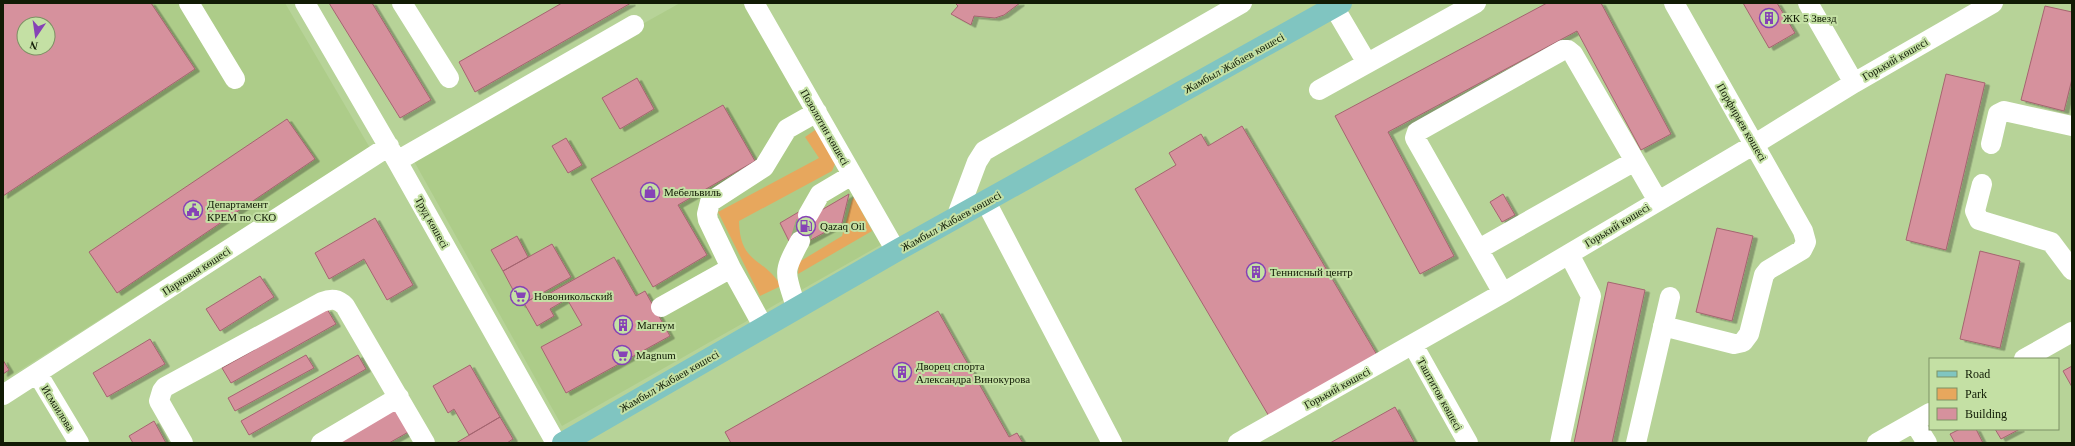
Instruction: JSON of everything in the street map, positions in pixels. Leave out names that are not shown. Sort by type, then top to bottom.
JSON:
[{"type":"main road","name":"Жамбыл Жабаев көшесі","points":[[563,443],[796,307],[1338,5]]},
{"type":"street","points":[[189,3],[235,79]]},
{"type":"street","name":"Труд көшесі","points":[[305,3],[393,154],[556,443]]},
{"type":"street","points":[[402,3],[449,78]]},
{"type":"street","name":"Позолотин көшесі","points":[[754,3],[896,251]]},
{"type":"street","points":[[956,218],[977,162],[984,151],[1242,3]]},
{"type":"street","points":[[1319,90],[1476,3]]},
{"type":"street","name":"Порфирьев көшесі","points":[[1663,326],[1734,344],[1743,342],[1749,334],[1764,274],[1768,270],[1802,250],[1806,242],[1803,231],[1755,144],[1674,3]]},
{"type":"street","points":[[1808,3],[1854,83]]},
{"type":"street","name":"Горький көшесі","points":[[1238,443],[1503,293],[1755,144],[1854,83],[1993,3]]},
{"type":"street","points":[[1338,5],[1367,63]]},
{"type":"street","name":"Парковая көшесі","points":[[3,395],[36,373],[393,154],[634,25]]},
{"type":"street","points":[[1503,293],[1415,138],[1416,132],[1563,50],[1568,50],[1573,54],[1633,162],[1658,201]]},
{"type":"street","points":[[1991,144],[1998,114],[2004,111],[2072,126]]},
{"type":"street","points":[[763,326],[731,268],[708,220],[707,214],[710,202],[764,167],[787,129],[817,112]]},
{"type":"street","points":[[1479,249],[1633,162]]},
{"type":"street","points":[[808,215],[820,194],[852,175]]},
{"type":"street","points":[[1982,184],[1975,211],[1979,220],[2051,242],[2072,270]]},
{"type":"street","points":[[986,202],[1112,443]]},
{"type":"street","points":[[796,307],[786,271],[790,257],[800,241]]},
{"type":"street","points":[[1560,443],[1591,296],[1569,254]]},
{"type":"street","points":[[661,307],[731,268]]},
{"type":"street","points":[[1636,443],[1670,297]]},
{"type":"street","points":[[183,443],[159,401],[165,387],[328,300],[341,302],[345,306],[425,443]]},
{"type":"street","points":[[2026,358],[2072,332]]},
{"type":"street","name":"Таштитов көшесі","points":[[1413,345],[1468,443]]},
{"type":"street","name":"Исмаилова","points":[[36,373],[79,443]]},
{"type":"street","points":[[321,443],[399,397]]},
{"type":"street","points":[[1878,443],[1922,417],[1927,443]]},
{"type":"shaded area","points":[[3,3],[285,3],[370,148],[3,381]]},
{"type":"shaded area","points":[[680,3],[744,3],[884,243],[562,426],[410,154]]},
{"type":"green space","points":[[818,128],[837,159],[832,171],[739,221],[740,235],[743,246],[754,259],[774,276],[781,286],[760,296],[718,212],[819,158],[805,137]]},
{"type":"green space","points":[[854,197],[872,231],[798,274],[799,262],[842,236]]},
{"type":"building","points":[[3,3],[151,3],[195,69],[3,196]]},
{"type":"building","points":[[329,3],[372,3],[431,100],[400,118]]},
{"type":"building","points":[[562,3],[631,3],[475,92],[459,62]]},
{"type":"building","points":[[955,3],[1020,3],[1004,15],[995,18],[974,16],[971,25],[951,14],[958,6]]},
{"type":"building","points":[[1547,3],[1601,3],[1671,134],[1641,150],[1577,31],[1388,132],[1454,256],[1420,274],[1335,116]]},
{"type":"building","name":"ЖК 5 Звезд","points":[[1743,3],[1777,3],[1795,33],[1769,48]]},
{"type":"building","points":[[2045,6],[2072,12],[2072,79],[2064,111],[2021,100]]},
{"type":"building","points":[[1946,74],[1985,83],[1946,250],[1906,240]]},
{"type":"building","points":[[637,78],[654,109],[620,129],[602,98]]},
{"type":"building","name":"Мебельвиль","points":[[723,105],[755,161],[678,205],[707,255],[653,287],[591,179]]},
{"type":"building","points":[[287,119],[315,159],[117,293],[89,252]]},
{"type":"building","name":"Теннисный центр","points":[[1242,126],[1377,355],[1270,418],[1135,189],[1176,165],[1169,153],[1201,134],[1208,146]]},
{"type":"building","points":[[566,138],[582,165],[568,173],[552,146]]},
{"type":"building","points":[[849,194],[842,223],[805,243],[813,215]]},
{"type":"building","points":[[1503,194],[1515,215],[1502,222],[1490,202]]},
{"type":"building","points":[[802,210],[796,235],[789,241],[780,223]]},
{"type":"building","points":[[801,216],[811,219],[807,238],[796,235]]},
{"type":"building","points":[[375,218],[413,285],[387,300],[364,259],[329,279],[315,253]]},
{"type":"building","points":[[1717,228],[1753,236],[1732,321],[1696,312]]},
{"type":"building","points":[[517,236],[528,257],[503,271],[491,250]]},
{"type":"building","points":[[552,244],[571,277],[521,305],[503,271]]},
{"type":"building","points":[[1980,251],[2020,261],[2000,348],[1960,339]]},
{"type":"building","name":"Магнум","points":[[614,257],[636,296],[645,291],[670,336],[566,393],[541,347],[582,325],[567,299],[550,309],[554,316],[537,326],[524,303],[541,294],[543,297]]},
{"type":"building","points":[[260,276],[274,297],[220,331],[206,309]]},
{"type":"building","points":[[1608,282],[1645,290],[1612,443],[1574,443]]},
{"type":"building","points":[[327,309],[336,324],[231,383],[222,368]]},
{"type":"building","name":"Дворец спорта Александра Винокурова","points":[[938,311],[1009,437],[1017,433],[1023,443],[731,443],[725,432]]},
{"type":"building","points":[[150,339],[165,364],[107,397],[93,373]]},
{"type":"building","points":[[306,355],[314,368],[235,411],[228,398]]},
{"type":"building","points":[[358,355],[366,369],[249,435],[241,421]]},
{"type":"building","points":[[3,360],[9,370],[3,374]]},
{"type":"building","points":[[470,365],[500,417],[469,435],[454,409],[448,413],[433,386]]},
{"type":"building","points":[[2072,366],[2072,387],[2063,371]]},
{"type":"building","points":[[398,406],[412,430],[389,443],[339,443]]},
{"type":"building","points":[[1395,407],[1414,442],[1330,443]]},
{"type":"building","points":[[500,417],[513,439],[507,443],[456,443]]},
{"type":"building","points":[[154,421],[166,443],[133,443],[129,436]]},
{"type":"building","points":[[1958,430],[1976,430],[1983,443],[1955,443],[1950,434]]},
{"type":"building","points":[[1996,430],[2018,430],[2001,439]]},
{"type":"tunnel","points":[[800,241],[808,215]]},
{"type":"place","name":"ЖК 5 Звезд","points":[[1769,18]]},
{"type":"place","name":"Мебельвиль","points":[[650,192]]},
{"type":"place","name":"Департамент КРЕМ по СКО","points":[[193,210]]},
{"type":"place","name":"Qazaq Oil","points":[[806,226]]},
{"type":"place","name":"Теннисный центр","points":[[1256,272]]},
{"type":"place","name":"Новоникольский","points":[[520,296]]},
{"type":"place","name":"Магнум","points":[[623,325]]},
{"type":"place","name":"Magnum","points":[[622,355]]},
{"type":"place","name":"Дворец спорта Александра Винокурова","points":[[902,372]]}]
